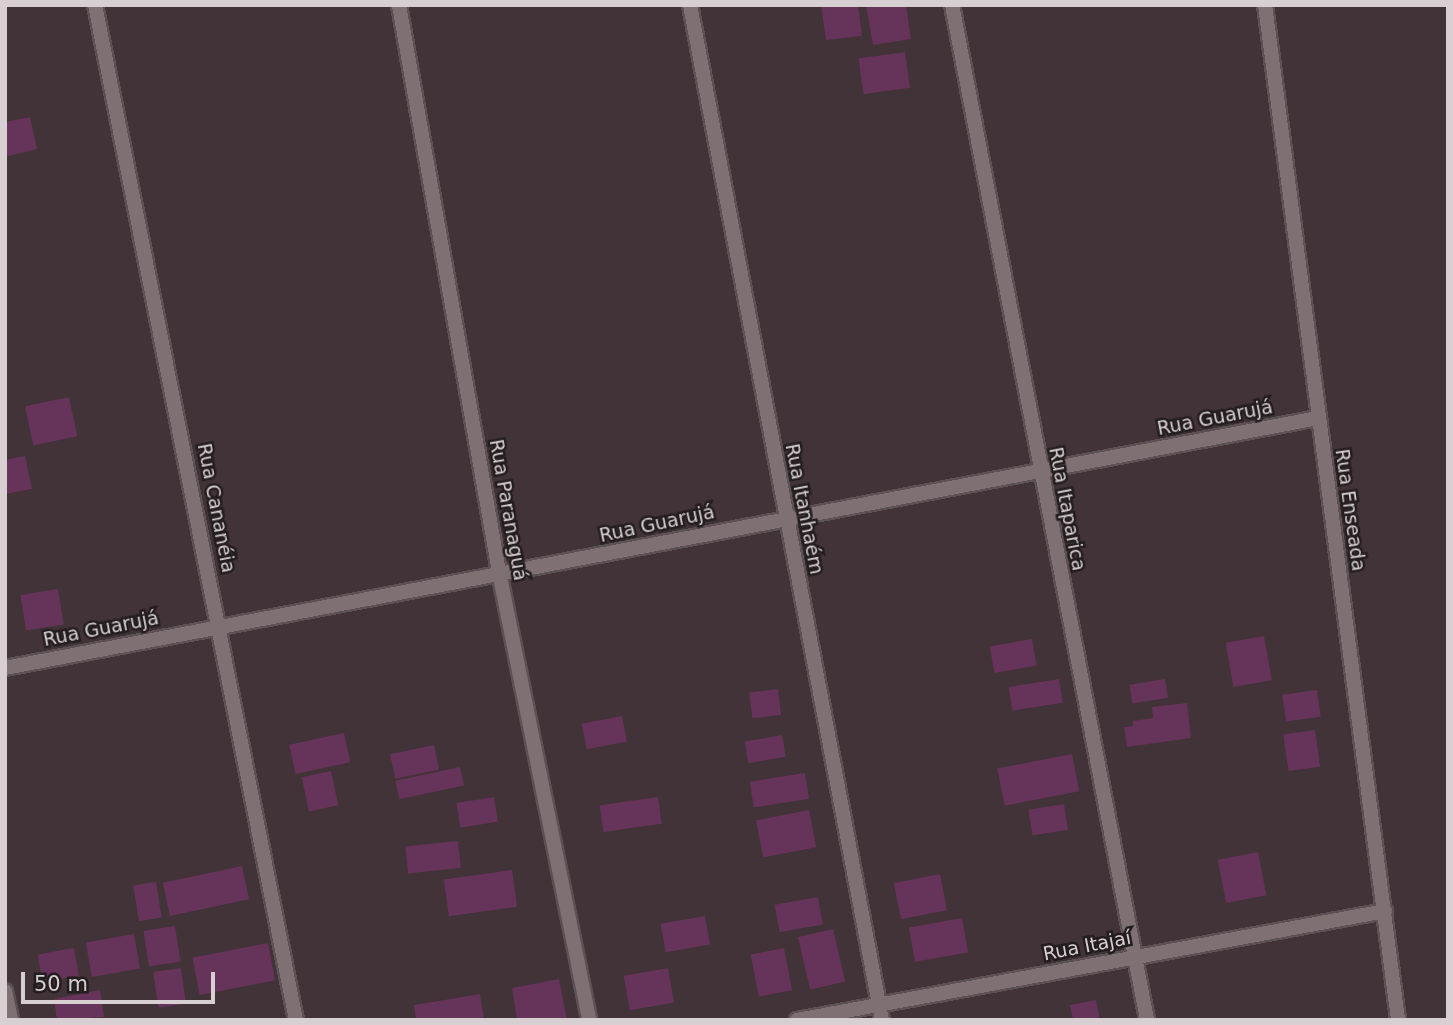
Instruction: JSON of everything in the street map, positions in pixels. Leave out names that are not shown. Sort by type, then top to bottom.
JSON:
[{"type":"street","name":"Rua Cananéia","points":[[95,5],[220,624],[296,1020]]},
{"type":"street","name":"Rua Paranaguá","points":[[399,5],[500,577],[589,1020]]},
{"type":"street","name":"Rua Itanhaém","points":[[690,5],[882,1020]]},
{"type":"street","name":"Rua Itaparica","points":[[952,5],[1039,470],[1137,957],[1147,1020]]},
{"type":"street","name":"Rua Enseada","points":[[1265,5],[1398,1020]]},
{"type":"street","name":"Rua Guarujá","points":[[5,668],[220,624],[500,577],[785,516],[1318,418]]},
{"type":"street","name":"Rua Itajaí","points":[[797,1020],[1385,911]]},
{"type":"street","points":[[5,991],[11,1020]]},
{"type":"building","points":[[821,5],[858,5],[862,36],[826,40]]},
{"type":"building","points":[[866,5],[906,5],[911,39],[873,45]]},
{"type":"building","points":[[905,52],[910,88],[863,94],[858,59]]},
{"type":"building","points":[[30,117],[37,149],[5,157],[5,122]]},
{"type":"building","points":[[69,397],[77,436],[33,445],[25,406]]},
{"type":"building","points":[[25,456],[32,489],[5,494],[5,460]]},
{"type":"building","points":[[58,589],[64,625],[26,631],[20,595]]},
{"type":"building","points":[[1264,636],[1272,680],[1233,687],[1226,643]]},
{"type":"building","points":[[1032,639],[1037,666],[994,673],[990,646]]},
{"type":"building","points":[[1059,679],[1063,703],[1012,711],[1009,687]]},
{"type":"building","points":[[1165,679],[1168,698],[1132,703],[1129,685]]},
{"type":"building","points":[[778,689],[781,715],[752,718],[749,693]]},
{"type":"building","points":[[1317,690],[1321,717],[1286,722],[1282,695]]},
{"type":"building","points":[[1187,703],[1191,738],[1127,747],[1124,727],[1133,726],[1133,721],[1153,718],[1152,707]]},
{"type":"building","points":[[622,716],[627,742],[587,749],[582,724]]},
{"type":"building","points":[[1315,730],[1320,767],[1288,771],[1283,734]]},
{"type":"building","points":[[344,733],[350,762],[295,774],[289,745]]},
{"type":"building","points":[[782,735],[786,757],[748,763],[745,742]]},
{"type":"building","points":[[434,745],[439,769],[395,779],[390,754]]},
{"type":"building","points":[[1072,754],[1079,791],[1005,806],[997,769]]},
{"type":"building","points":[[460,767],[464,786],[399,799],[395,781]]},
{"type":"building","points":[[331,771],[338,805],[309,811],[302,777]]},
{"type":"building","points":[[805,773],[809,799],[754,807],[750,782]]},
{"type":"building","points":[[494,797],[498,822],[460,828],[456,803]]},
{"type":"building","points":[[658,797],[662,824],[603,832],[600,805]]},
{"type":"building","points":[[1064,804],[1068,830],[1033,835],[1028,810]]},
{"type":"building","points":[[809,810],[816,847],[763,858],[756,820]]},
{"type":"building","points":[[458,841],[461,868],[408,873],[405,847]]},
{"type":"building","points":[[1258,852],[1266,895],[1226,903],[1218,860]]},
{"type":"building","points":[[242,866],[249,899],[170,916],[163,883]]},
{"type":"building","points":[[512,870],[517,907],[449,916],[444,880]]},
{"type":"building","points":[[940,874],[947,910],[901,919],[894,883]]},
{"type":"building","points":[[156,882],[162,918],[139,921],[133,886]]},
{"type":"building","points":[[818,897],[823,925],[780,932],[775,905]]},
{"type":"building","points":[[705,916],[710,945],[666,952],[661,924]]},
{"type":"building","points":[[962,918],[968,952],[915,962],[909,927]]},
{"type":"building","points":[[175,926],[181,962],[149,967],[143,931]]},
{"type":"building","points":[[833,929],[845,982],[810,990],[798,937]]},
{"type":"building","points":[[134,934],[140,968],[92,977],[86,943]]},
{"type":"building","points":[[268,943],[275,980],[200,995],[192,958]]},
{"type":"building","points":[[74,948],[79,976],[42,982],[38,954]]},
{"type":"building","points":[[784,948],[792,990],[759,997],[751,954]]},
{"type":"building","points":[[181,968],[186,1004],[158,1008],[153,972]]},
{"type":"building","points":[[668,968],[674,1002],[630,1010],[624,976]]},
{"type":"building","points":[[559,979],[567,1020],[517,1020],[512,988]]},
{"type":"building","points":[[100,990],[104,1017],[57,1020],[54,999]]},
{"type":"building","points":[[480,994],[484,1020],[416,1020],[414,1005]]},
{"type":"building","points":[[1096,1000],[1100,1020],[1073,1020],[1070,1005]]}]
